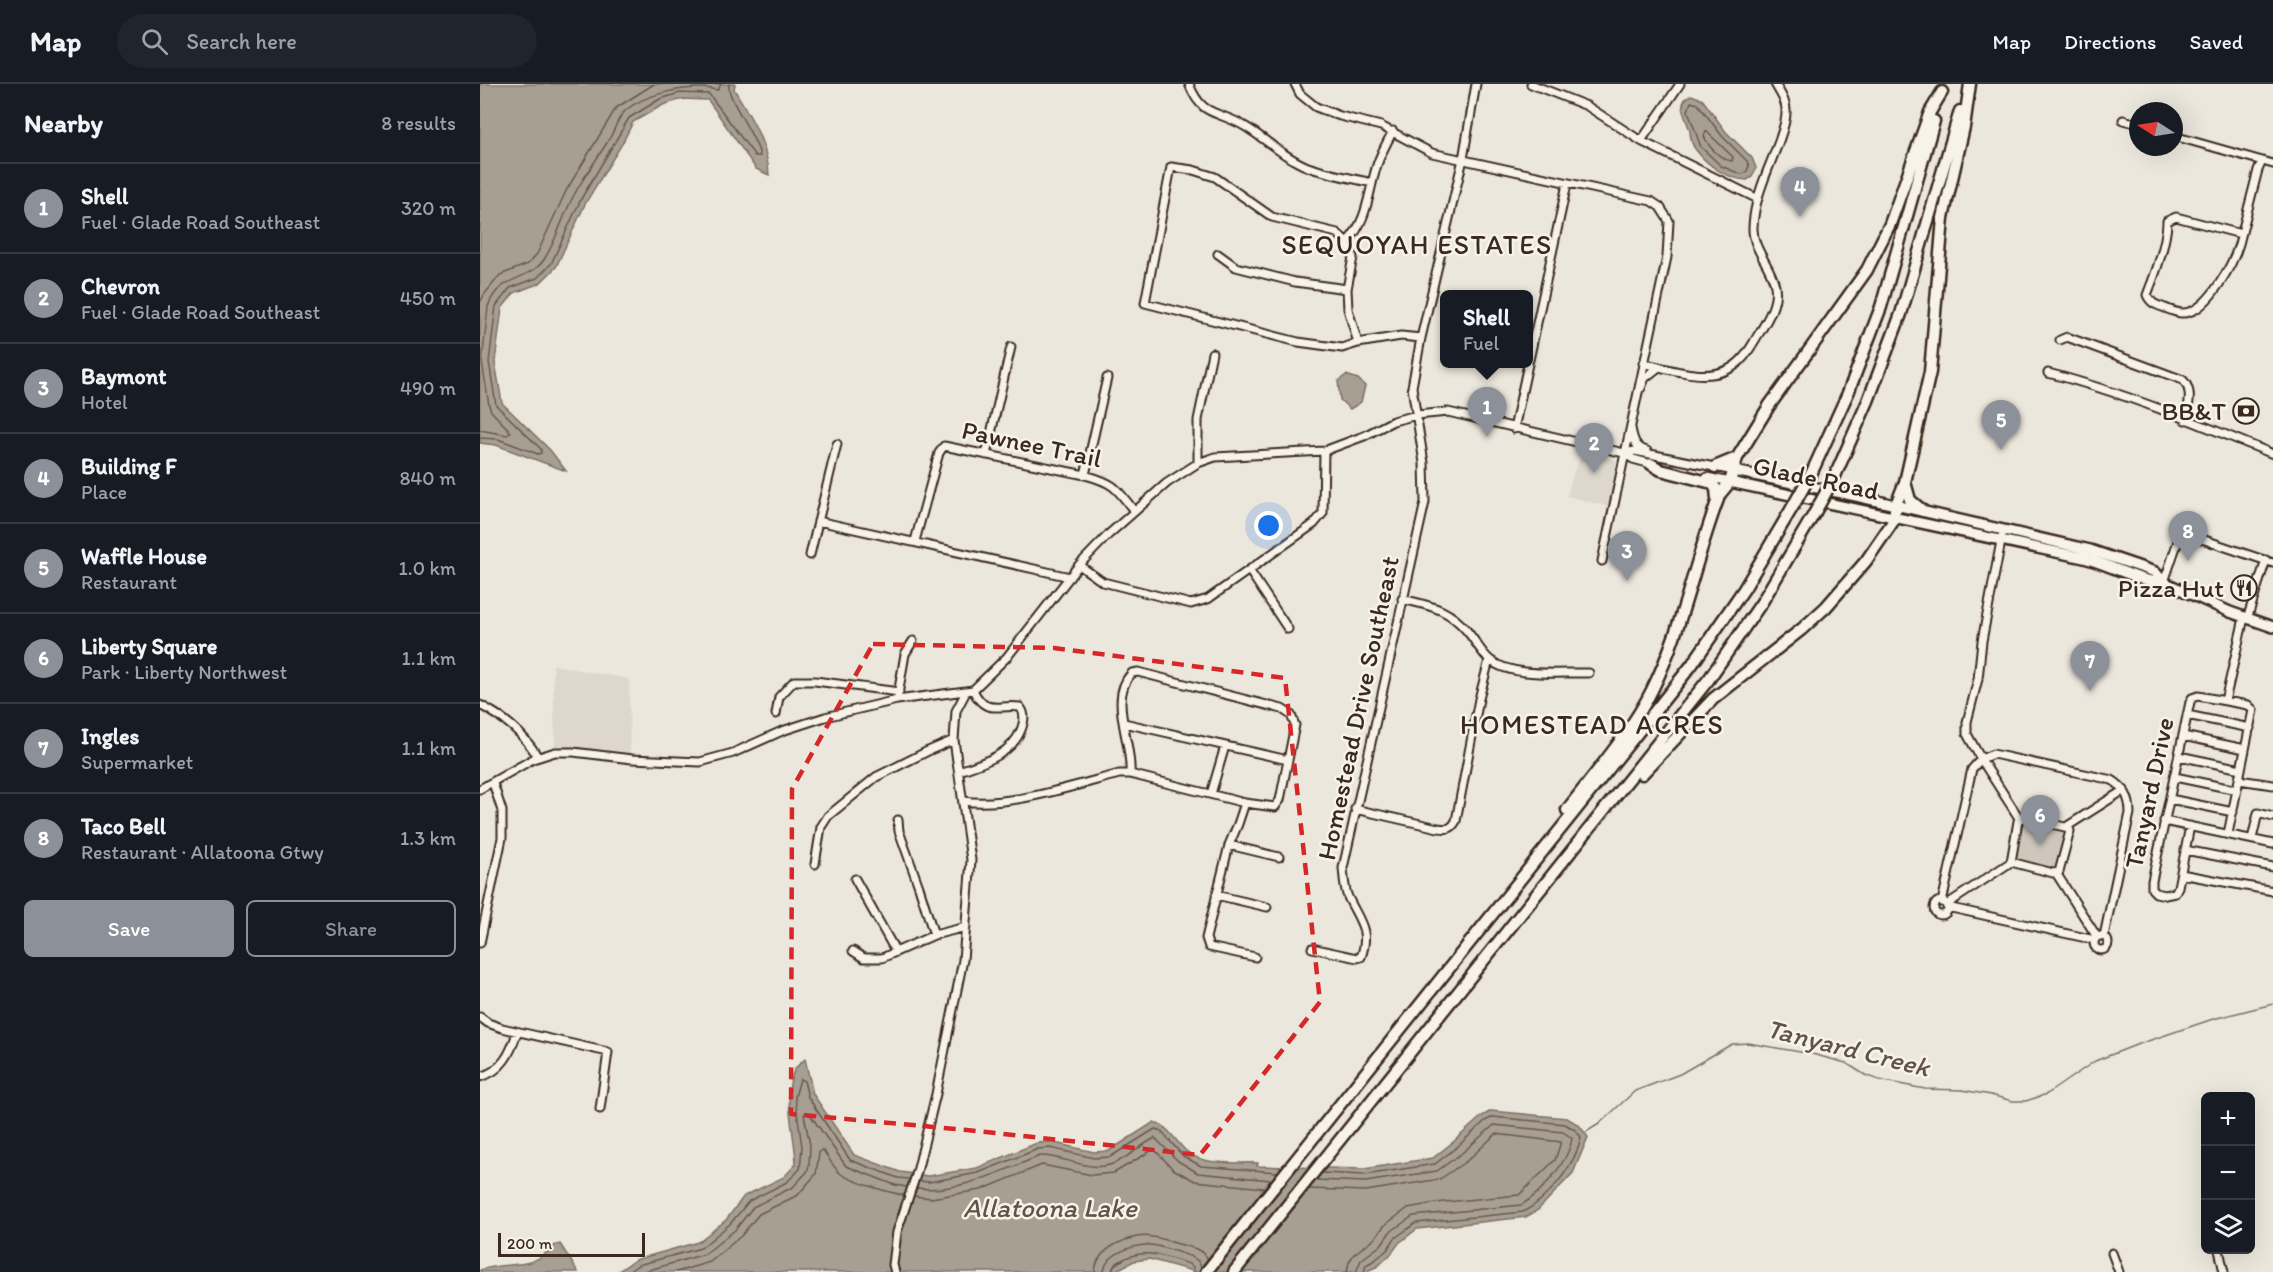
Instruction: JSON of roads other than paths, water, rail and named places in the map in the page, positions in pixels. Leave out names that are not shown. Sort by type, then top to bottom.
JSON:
[{"type":"highway","points":[[1234,1272],[1613,800],[1734,645],[1762,602],[1835,476],[1872,392],[1901,314],[1969,84]]},
{"type":"highway","points":[[1613,800],[1660,756],[1713,699],[1814,619],[1840,593],[1866,561],[1892,523],[1905,482],[1930,372],[1943,218],[1964,127],[1969,84]]},
{"type":"highway","points":[[1526,873],[1553,830],[1635,719],[1651,692],[1666,658],[1717,500],[1732,477],[1737,458],[1774,398],[1867,270],[1890,224],[1930,112],[1943,88]]},
{"type":"highway","points":[[1206,1272],[1703,649],[1744,589],[1812,472],[1848,393],[1881,307],[1943,88]]},
{"type":"highway","points":[[1710,466],[1737,458]]},
{"type":"highway","points":[[1651,464],[1661,470],[1712,483],[1716,489],[1717,500]]},
{"type":"highway","points":[[1905,482],[1910,500],[1923,511]]},
{"type":"main road","name":"Glade Road","points":[[1732,477],[1753,475],[1895,511]]},
{"type":"main road","name":"Glade Road","points":[[1732,477],[1895,511]]},
{"type":"main road","points":[[1895,511],[1923,511],[2117,558],[2155,572],[2164,582],[2246,619],[2273,627]]},
{"type":"main road","points":[[1895,511],[1992,538],[2100,562],[2152,582],[2164,582]]},
{"type":"street","points":[[1189,84],[1195,100],[1204,109],[1245,126],[1291,158],[1307,166],[1371,183]]},
{"type":"street","points":[[1295,84],[1300,94],[1316,107],[1393,131],[1432,153],[1652,201],[1660,207],[1669,221],[1667,257],[1602,561]]},
{"type":"street","name":"Homestead Drive Southeast","points":[[1312,948],[1357,958],[1361,957],[1363,950],[1365,935],[1363,923],[1348,896],[1343,868],[1425,502],[1424,463],[1412,387],[1421,338],[1463,159],[1476,84]]},
{"type":"street","points":[[1531,84],[1587,106],[1641,141],[1758,199]]},
{"type":"street","points":[[1641,141],[1680,84]]},
{"type":"street","points":[[1643,363],[1693,375],[1707,375],[1732,368],[1743,358],[1774,304],[1775,288],[1771,271],[1756,245],[1753,227],[1758,199],[1786,113],[1783,98],[1775,84]]},
{"type":"street","points":[[2123,120],[2129,122]]},
{"type":"street","points":[[1347,242],[1361,224],[1377,163],[1393,131]]},
{"type":"street","points":[[2183,139],[2273,164]]},
{"type":"street","points":[[2241,234],[2176,217],[2167,220],[2166,232],[2147,296],[2150,301],[2177,312],[2186,313],[2194,309],[2227,273],[2241,234],[2262,161]]},
{"type":"street","points":[[1358,343],[1348,309],[1347,289],[1353,257],[1347,242],[1337,233],[1272,216],[1215,177],[1193,170],[1171,167],[1145,303],[1318,346],[1342,348],[1401,336],[1421,338]]},
{"type":"street","points":[[1533,344],[1568,184]]},
{"type":"street","points":[[1747,194],[1755,214]]},
{"type":"street","points":[[1218,254],[1236,267],[1296,282],[1347,289]]},
{"type":"street","points":[[2060,340],[2067,337],[2183,380],[2188,385],[2190,394],[2185,420]]},
{"type":"street","points":[[986,455],[1011,347]]},
{"type":"street","points":[[1198,463],[1198,420],[1212,353]]},
{"type":"street","points":[[1635,401],[1645,378],[1659,367]]},
{"type":"street","points":[[1514,429],[1528,368]]},
{"type":"street","points":[[2048,373],[2075,380],[2273,454]]},
{"type":"street","points":[[1085,475],[1107,378]]},
{"type":"street","points":[[895,1272],[893,1265],[897,1232],[917,1172],[936,1094],[963,960],[971,860],[954,740],[956,711],[970,691],[1007,657],[1079,565],[1134,511],[1167,483],[1198,463],[1215,457],[1234,455],[1324,451],[1364,436],[1393,421],[1417,415],[1448,412],[1624,453],[1635,452],[1710,466]]},
{"type":"street","points":[[1631,422],[1633,438],[1640,449],[1710,466],[1732,477]]},
{"type":"street","points":[[810,555],[837,444]]},
{"type":"street","name":"Pawnee Trail","points":[[915,541],[939,453],[944,447],[1107,481],[1116,487],[1134,511]]},
{"type":"street","points":[[1079,565],[1103,582],[1191,604],[1208,598],[1314,524],[1323,513],[1324,451]]},
{"type":"street","points":[[1624,453],[1633,459],[1651,464],[1732,477]]},
{"type":"street","points":[[818,521],[1070,577]]},
{"type":"street","points":[[1945,904],[2010,862],[2019,818],[1967,734],[1967,722],[1976,689],[1982,641],[2003,540],[2001,529]]},
{"type":"street","points":[[2164,582],[2181,532],[2269,561],[2246,619],[2225,701],[2248,705],[2253,710],[2228,834]]},
{"type":"street","points":[[1249,570],[1288,629]]},
{"type":"street","points":[[1402,599],[1440,608],[1451,614],[1489,660],[1501,666],[1526,672],[1589,673]]},
{"type":"street","points":[[897,700],[905,654],[913,641]]},
{"type":"street","points":[[1355,809],[1448,830],[1453,826],[1456,821],[1479,699],[1489,660]]},
{"type":"street","points":[[964,801],[993,802],[1056,790],[1119,774],[1130,774],[1269,808],[1277,806],[1280,800],[1295,725],[1294,720],[1288,712],[1265,704],[1138,672],[1132,673],[1121,688],[1120,700],[1131,762],[1130,774]]},
{"type":"street","points":[[776,714],[779,697],[794,681],[815,681],[899,692]]},
{"type":"street","points":[[480,789],[538,757],[561,751],[668,762],[700,762],[733,753],[804,723],[897,700],[970,691]]},
{"type":"street","points":[[959,771],[994,758],[1007,750],[1018,739],[1024,723],[1023,710],[1020,707],[985,706],[970,691]]},
{"type":"street","name":"Tanyard Drive","points":[[2181,874],[2175,893],[2164,895],[2152,889],[2187,715],[2192,698],[2199,696],[2225,701]]},
{"type":"street","points":[[480,705],[508,721],[522,734],[538,757]]},
{"type":"street","points":[[2187,715],[2250,728]]},
{"type":"street","points":[[1124,723],[1288,760]]},
{"type":"street","points":[[2183,736],[2246,749]]},
{"type":"street","points":[[815,864],[821,827],[828,816],[876,777],[954,740]]},
{"type":"street","points":[[1210,794],[1225,746]]},
{"type":"street","points":[[1945,904],[1972,769],[1981,759],[1993,754],[2049,766],[2112,780],[2124,790],[2129,800],[2130,813],[2099,938]]},
{"type":"street","points":[[2179,756],[2241,769]]},
{"type":"street","points":[[2175,777],[2237,790]]},
{"type":"street","points":[[2239,780],[2273,785]]},
{"type":"street","points":[[480,943],[502,838],[502,811],[493,783]]},
{"type":"street","points":[[2066,827],[2124,790]]},
{"type":"street","points":[[2170,799],[2233,812]]},
{"type":"street","points":[[1245,803],[1239,824],[1229,845],[1206,938],[1209,946],[1255,957]]},
{"type":"street","points":[[2252,839],[2258,813],[2273,817]]},
{"type":"street","points":[[2019,818],[2066,827],[2070,831],[2061,870],[2056,873]]},
{"type":"street","points":[[898,820],[899,831],[934,935]]},
{"type":"street","points":[[2164,821],[2273,844]]},
{"type":"street","points":[[2190,826],[2181,874],[2273,891]]},
{"type":"street","points":[[1229,845],[1279,857]]},
{"type":"street","points":[[2185,850],[2273,867]]},
{"type":"street","points":[[2010,862],[2056,873],[2099,938]]},
{"type":"street","points":[[855,879],[896,952]]},
{"type":"street","points":[[1216,895],[1267,907]]},
{"type":"street","points":[[1945,904],[2099,938]]},
{"type":"street","points":[[853,951],[872,960],[882,958],[934,935],[966,927]]},
{"type":"street","points":[[480,1017],[494,1026],[608,1052],[600,1109]]},
{"type":"street","points":[[480,1077],[492,1074],[502,1064],[512,1050],[517,1032]]},
{"type":"street","points":[[2112,1252],[2119,1272]]},
{"type":"street","points":[[2220,1254],[2224,1272]]},
{"type":"water","points":[[480,84],[735,84],[734,89],[762,141],[768,164],[769,175],[756,169],[708,100],[682,99],[663,105],[633,122],[586,202],[556,267],[540,283],[514,293],[502,308],[495,362],[502,403],[550,450],[566,471],[496,445],[480,443]]},
{"type":"water","points":[[1691,95],[1702,99],[1726,132],[1752,158],[1756,168],[1752,177],[1747,180],[1740,179],[1718,171],[1694,148],[1683,112],[1683,102]]},
{"type":"water","points":[[1346,375],[1358,379],[1365,386],[1361,402],[1350,409],[1340,400],[1338,381]]},
{"type":"water","name":"Allatoona Lake","points":[[805,1059],[813,1094],[854,1155],[900,1172],[928,1176],[977,1168],[1037,1143],[1050,1142],[1094,1152],[1109,1151],[1154,1122],[1168,1130],[1185,1150],[1201,1159],[1258,1163],[1257,1166],[1364,1169],[1433,1158],[1491,1111],[1567,1118],[1579,1125],[1588,1137],[1573,1173],[1538,1210],[1526,1217],[1417,1229],[1399,1243],[1378,1266],[1365,1272],[1196,1272],[1149,1259],[1134,1261],[1113,1272],[617,1272],[635,1260],[698,1242],[726,1220],[744,1196],[784,1177],[796,1164],[789,1090],[795,1069]]},
{"type":"water","points":[[560,1244],[578,1272],[480,1272],[480,1270],[491,1267],[520,1264],[537,1259],[553,1246]]},
{"type":"waterway","name":"Tanyard Creek","points":[[1586,1132],[1599,1124],[1635,1091],[1680,1074],[1732,1044],[1748,1043],[1812,1054],[1846,1063],[1865,1075],[1879,1080],[1925,1089],[1962,1090],[2012,1101],[2026,1101],[2047,1094],[2095,1061],[2213,1019],[2273,1004]]},
{"type":"place","name":"Building F","points":[[1800,217]]},
{"type":"place","name":"BB&T","points":[[2246,411]]},
{"type":"place","name":"Shell","points":[[1487,437]]},
{"type":"place","name":"Waffle House","points":[[2001,450]]},
{"type":"place","name":"Chevron","points":[[1594,473]]},
{"type":"place","name":"Taco Bell","points":[[2188,561]]},
{"type":"place","name":"Baymont","points":[[1627,581]]},
{"type":"place","name":"Pizza Hut","points":[[2244,588]]},
{"type":"place","name":"Ingles","points":[[2090,691]]},
{"type":"place","name":"Liberty Square","points":[[2040,845]]},
{"type":"district","name":"SEQUOYAH ESTATES","points":[[1417,245]]},
{"type":"district","name":"HOMESTEAD ACRES","points":[[1592,725]]}]
